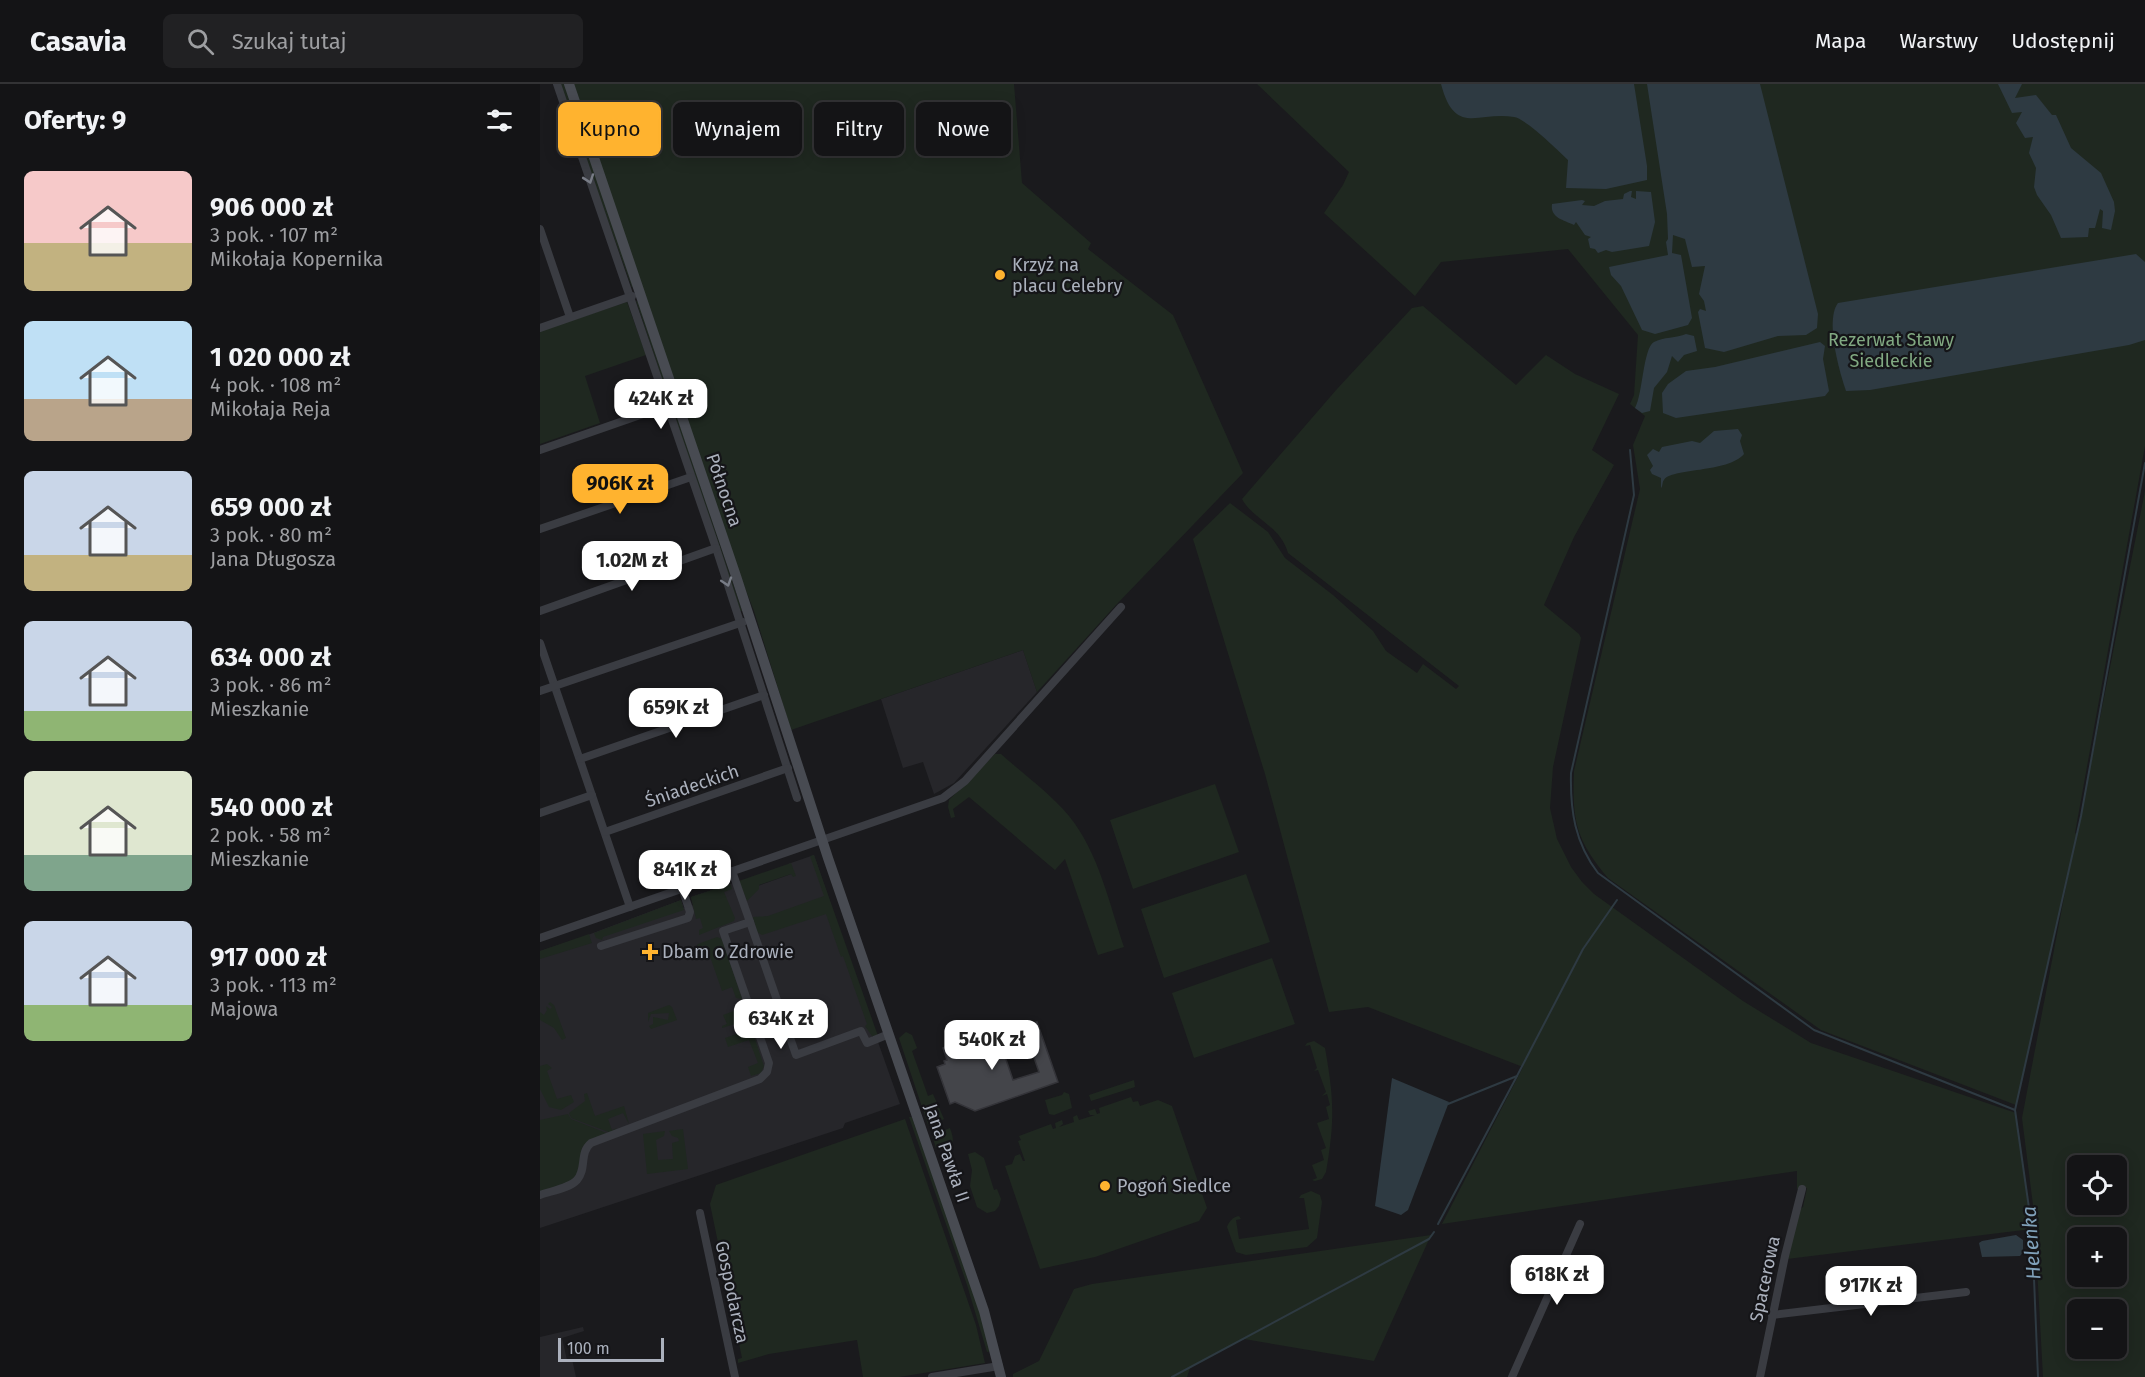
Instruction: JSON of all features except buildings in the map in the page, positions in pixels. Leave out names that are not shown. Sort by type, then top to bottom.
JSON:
[{"type":"main road","name":"Północna","points":[[569,84],[641,293],[745,621],[822,840]]},
{"type":"main road","name":"Jana Pawła II","points":[[822,840],[984,1311],[1000,1371]]},
{"type":"street","name":"Północna","points":[[557,84],[666,406],[716,548],[745,621],[764,695],[797,798]]},
{"type":"street","points":[[540,229],[570,318]]},
{"type":"street","points":[[540,328],[641,293]]},
{"type":"street","points":[[540,450],[666,406]]},
{"type":"street","points":[[540,529],[691,477]]},
{"type":"street","points":[[540,611],[716,548]]},
{"type":"street","points":[[540,938],[943,798],[956,789],[1121,607]]},
{"type":"street","points":[[540,691],[745,621]]},
{"type":"street","points":[[540,643],[630,907]]},
{"type":"street","points":[[580,759],[764,695]]},
{"type":"street","name":"Śniadeckich","points":[[605,832],[788,768]]},
{"type":"street","points":[[540,813],[592,795]]},
{"type":"street","points":[[732,871],[796,1054],[861,1031],[867,1043],[889,1034]]},
{"type":"street","points":[[601,946],[688,918],[690,914],[682,888]]},
{"type":"street","points":[[540,1195],[575,1182],[581,1172],[585,1149],[591,1143],[760,1079],[767,1072],[769,1063],[723,931],[750,922]]},
{"type":"street","name":"Spacerowa","points":[[1760,1377],[1772,1315],[1802,1189]]},
{"type":"street","name":"Gospodarcza","points":[[700,1213],[735,1377]]},
{"type":"street","points":[[1512,1377],[1580,1224]]},
{"type":"street","points":[[1772,1315],[1966,1292]]},
{"type":"street","points":[[932,1377],[1000,1371]]},
{"type":"shaded area","points":[[1441,84],[1634,84],[1647,166],[1647,180],[1606,189],[1566,188],[1568,160],[1534,129],[1514,117],[1469,118],[1461,116],[1453,111]]},
{"type":"shaded area","points":[[1647,84],[1760,84],[1818,314],[1817,328],[1806,335],[1778,336],[1724,352],[1705,348],[1698,312],[1700,309],[1706,311],[1704,301],[1699,294],[1705,266],[1692,267],[1685,239],[1673,235],[1672,253],[1681,255],[1692,318],[1688,325],[1655,334],[1642,330],[1621,286],[1611,275],[1609,267],[1668,255],[1667,214]]},
{"type":"shaded area","points":[[1998,84],[2022,84],[2015,98],[2036,95],[2052,115],[2056,115],[2071,148],[2101,173],[2114,202],[2115,211],[2111,230],[2102,228],[2103,211],[2100,209],[2095,228],[2089,228],[2088,237],[2061,238],[2051,215],[2034,187],[2036,168],[2029,153],[2033,137],[2025,138],[2016,123],[2022,112],[2012,113]]},
{"type":"shaded area","points":[[1632,191],[1631,197],[1636,199],[1636,191],[1651,192],[1655,222],[1649,246],[1612,252],[1606,250],[1598,253],[1595,249],[1590,248],[1588,239],[1591,237],[1585,235],[1576,222],[1574,225],[1559,218],[1552,209],[1552,204],[1582,200],[1585,201],[1582,205],[1594,206],[1605,201],[1623,199],[1624,194]]},
{"type":"shaded area","points":[[2136,254],[2145,262],[2145,340],[2129,345],[1870,390],[1846,391],[1834,346],[1833,321],[1838,303]]},
{"type":"shaded area","points":[[1686,334],[1694,336],[1697,351],[1684,355],[1678,362],[1672,356],[1667,372],[1654,388],[1650,411],[1642,413],[1635,408],[1650,346],[1658,340]]},
{"type":"shaded area","points":[[1820,342],[1825,346],[1823,359],[1829,391],[1825,396],[1676,418],[1663,413],[1662,393],[1668,384],[1686,371],[1715,367]]},
{"type":"shaded area","points":[[1738,429],[1742,435],[1740,441],[1744,454],[1736,460],[1669,476],[1663,481],[1661,488],[1661,478],[1652,474],[1650,470],[1653,466],[1647,455],[1653,449],[1659,452],[1662,447],[1692,441],[1700,443],[1714,431]]},
{"type":"shaded area","points":[[1023,650],[1037,692],[954,783],[934,794],[923,762],[903,768],[881,699]]},
{"type":"shaded area","points":[[814,855],[876,1036],[872,1036],[873,1040],[878,1042],[900,1104],[845,1123],[843,1128],[540,1228],[540,951],[681,900],[684,908],[693,905],[691,897],[733,883],[747,903],[744,891],[791,874],[788,864]]},
{"type":"shaded area","points":[[1392,1078],[1449,1102],[1408,1210],[1401,1215],[1375,1206]]},
{"type":"shaded area","points":[[2016,1235],[2023,1240],[2023,1252],[2020,1256],[1982,1257],[1979,1243],[1982,1241]]},
{"type":"shaded area","points":[[583,1327],[584,1331],[562,1338],[567,1360],[572,1359],[576,1377],[540,1377],[540,1337]]},
{"type":"green space","points":[[559,84],[565,84],[571,102],[565,102]]},
{"type":"green space","points":[[573,84],[1014,84],[1022,183],[1091,243],[1088,249],[1173,315],[1243,473],[1116,605],[1037,692],[1023,650],[791,730],[754,611],[739,573],[597,156],[661,156],[661,102],[579,102]]},
{"type":"green space","name":"Rezerwat Stawy Siedleckie","points":[[1257,84],[2145,84],[2145,446],[2075,833],[2077,834],[2145,491],[2145,1377],[2043,1377],[2034,1213],[2022,1118],[2070,866],[2016,1105],[1821,1030],[1608,878],[1589,852],[1578,829],[1574,803],[1574,771],[1640,489],[1633,445],[1645,416],[1630,404],[1634,395],[1638,335],[1568,249],[1441,262],[1415,296],[1324,213],[1349,172]]},
{"type":"green space","points":[[585,156],[589,156],[632,288]]},
{"type":"green space","points":[[636,301],[639,302],[742,611],[740,611]]},
{"type":"green space","points":[[627,302],[646,355],[585,376],[600,423],[540,444],[540,331]]},
{"type":"green space","points":[[1423,306],[1516,385],[1546,355],[1575,374],[1619,394],[1592,450],[1614,465],[1574,537],[1544,605],[1581,638],[1553,767],[1550,808],[1557,839],[1571,867],[1594,894],[1743,1001],[1811,1043],[2016,1113],[2032,1229],[1787,1259],[1807,1188],[1797,1189],[1797,1171],[1442,1224],[1523,1067],[1368,1007],[1329,1012],[1265,774],[1193,539],[1230,503],[1268,532],[1285,558],[1333,595],[1373,631],[1386,651],[1417,673],[1423,664],[1456,689],[1459,686],[1288,553],[1279,536],[1242,499],[1337,389],[1412,308]]},
{"type":"green space","points":[[995,754],[1001,754],[1045,792],[1062,808],[1079,830],[1096,862],[1124,947],[1098,955],[1065,859],[1055,870],[969,797],[953,809],[955,817],[951,818],[949,800]]},
{"type":"green space","points":[[1215,784],[1239,852],[1133,889],[1110,820]]},
{"type":"green space","points":[[814,855],[878,1036],[872,1036],[865,1026],[867,1024],[826,914],[762,935],[757,932],[753,917],[768,916],[824,896],[810,856]]},
{"type":"green space","points":[[791,863],[796,876],[793,877],[791,874],[759,885],[759,889],[747,901],[739,881]]},
{"type":"green space","points":[[1246,874],[1270,942],[1164,978],[1141,909]]},
{"type":"green space","points":[[730,884],[732,889],[724,892],[735,918],[734,921],[699,935],[699,930],[703,928],[700,918],[696,919],[691,897]]},
{"type":"green space","points":[[681,900],[684,910],[603,937],[602,940],[596,938],[594,933]]},
{"type":"green space","points":[[589,934],[592,943],[540,959],[540,951]]},
{"type":"green space","points":[[717,937],[722,939],[742,999],[736,998],[732,987],[722,991],[706,945],[694,949],[698,944]]},
{"type":"green space","points":[[1272,958],[1295,1024],[1194,1058],[1172,993]]},
{"type":"green space","points":[[550,1002],[554,1005],[566,1038],[562,1040],[554,1028],[540,1020],[540,1012],[544,1015],[547,1010],[546,1006],[550,1009],[552,1007],[548,1004]]},
{"type":"green space","points":[[744,1003],[748,1015],[745,1021],[722,1028],[727,1024],[723,1015],[739,1009],[739,1005]]},
{"type":"green space","points":[[669,1005],[677,1020],[651,1029],[649,1026],[653,1024],[653,1017],[668,1020],[669,1013],[651,1014],[648,1022],[648,1013]]},
{"type":"green space","points":[[748,1030],[753,1033],[764,1066],[761,1073],[751,1076],[748,1067],[758,1063],[749,1040],[728,1047],[725,1038]]},
{"type":"green space","points":[[906,1032],[912,1035],[917,1048],[912,1051],[928,1096],[933,1094],[944,1119],[940,1121],[941,1125],[935,1127],[933,1123],[928,1125],[899,1038]]},
{"type":"green space","points":[[1314,1041],[1325,1048],[1332,1110],[1326,1172],[1322,1179],[1315,1181],[1312,1180],[1317,1178],[1312,1165],[1324,1160],[1321,1150],[1326,1148],[1317,1123],[1329,1119],[1326,1107],[1330,1105],[1327,1094],[1322,1096],[1326,1092],[1318,1070],[1314,1071],[1317,1068],[1310,1045],[1305,1046]]},
{"type":"green space","points":[[547,1064],[552,1068],[547,1071],[557,1099],[571,1095],[574,1102],[561,1110],[549,1107],[540,1089],[540,1066]]},
{"type":"green space","points":[[1134,1080],[1135,1087],[1091,1101],[1089,1095]]},
{"type":"green space","points":[[1064,1092],[1069,1094],[1072,1108],[1054,1115],[1049,1114],[1045,1100],[1062,1095]]},
{"type":"green space","points":[[587,1093],[595,1116],[624,1106],[629,1124],[623,1113],[608,1119],[612,1130],[617,1128],[611,1133],[571,1118],[569,1113],[585,1101],[584,1094]]},
{"type":"green space","name":"Pogoń Siedlce","points":[[1131,1097],[1133,1102],[1138,1101],[1140,1106],[1158,1100],[1172,1106],[1207,1208],[1199,1221],[1095,1257],[1040,1269],[1005,1166],[1012,1164],[1015,1156],[1020,1154],[1025,1161],[1018,1141],[1021,1140],[1019,1136],[1051,1124],[1053,1129],[1056,1128],[1055,1123],[1062,1120],[1063,1124],[1059,1127],[1074,1122],[1073,1117],[1077,1115],[1079,1120],[1095,1115],[1090,1115],[1088,1111],[1095,1109],[1097,1114],[1100,1113],[1099,1108]]},
{"type":"green space","points":[[568,1114],[571,1119],[609,1134],[586,1143],[582,1148],[578,1172],[573,1180],[540,1192],[540,1120]]},
{"type":"green space","points":[[909,1117],[912,1117],[981,1314],[991,1351],[987,1352],[967,1285]]},
{"type":"green space","points":[[905,1119],[976,1325],[985,1363],[899,1377],[863,1377],[857,1340],[769,1354],[738,1363],[738,1359],[742,1358],[710,1204],[716,1185]]},
{"type":"green space","points":[[950,1128],[953,1137],[951,1145],[946,1149],[936,1148],[932,1135]]},
{"type":"green space","points":[[683,1129],[688,1169],[647,1174],[643,1134],[665,1131],[664,1136],[656,1140],[658,1160],[673,1159],[672,1143],[679,1141],[669,1131]]},
{"type":"green space","points":[[975,1152],[984,1158],[994,1190],[997,1189],[1001,1199],[995,1211],[987,1213],[977,1207],[970,1186],[972,1170],[968,1154]]},
{"type":"green space","points":[[1311,1191],[1320,1195],[1322,1202],[1317,1238],[1307,1247],[1246,1255],[1236,1252],[1227,1227],[1239,1216],[1241,1219],[1236,1220],[1239,1239],[1309,1229],[1304,1198],[1299,1198]]},
{"type":"green space","points":[[1431,1235],[1374,1361],[1244,1339],[1190,1368],[1187,1377],[1013,1377],[1013,1374],[1039,1361],[1074,1289],[1092,1284]]},
{"type":"waterway","points":[[1630,450],[1634,495],[1571,773],[1573,813],[1579,838],[1590,862],[1598,873],[1814,1030],[2015,1110]]},
{"type":"waterway","name":"Helenka","points":[[2038,1377],[2032,1229],[2015,1110],[2081,816],[2145,463]]},
{"type":"waterway","points":[[1448,1104],[1517,1076],[1583,949],[1617,900]]},
{"type":"waterway","points":[[1438,1224],[1517,1076]]},
{"type":"waterway","points":[[1172,1377],[1429,1239],[1434,1232]]},
{"type":"place","name":"Krzyż na placu Celebry","points":[[1000,275]]},
{"type":"place","name":"Dbam o Zdrowie","points":[[650,952]]},
{"type":"place","name":"Pogoń Siedlce","points":[[1105,1186]]}]
